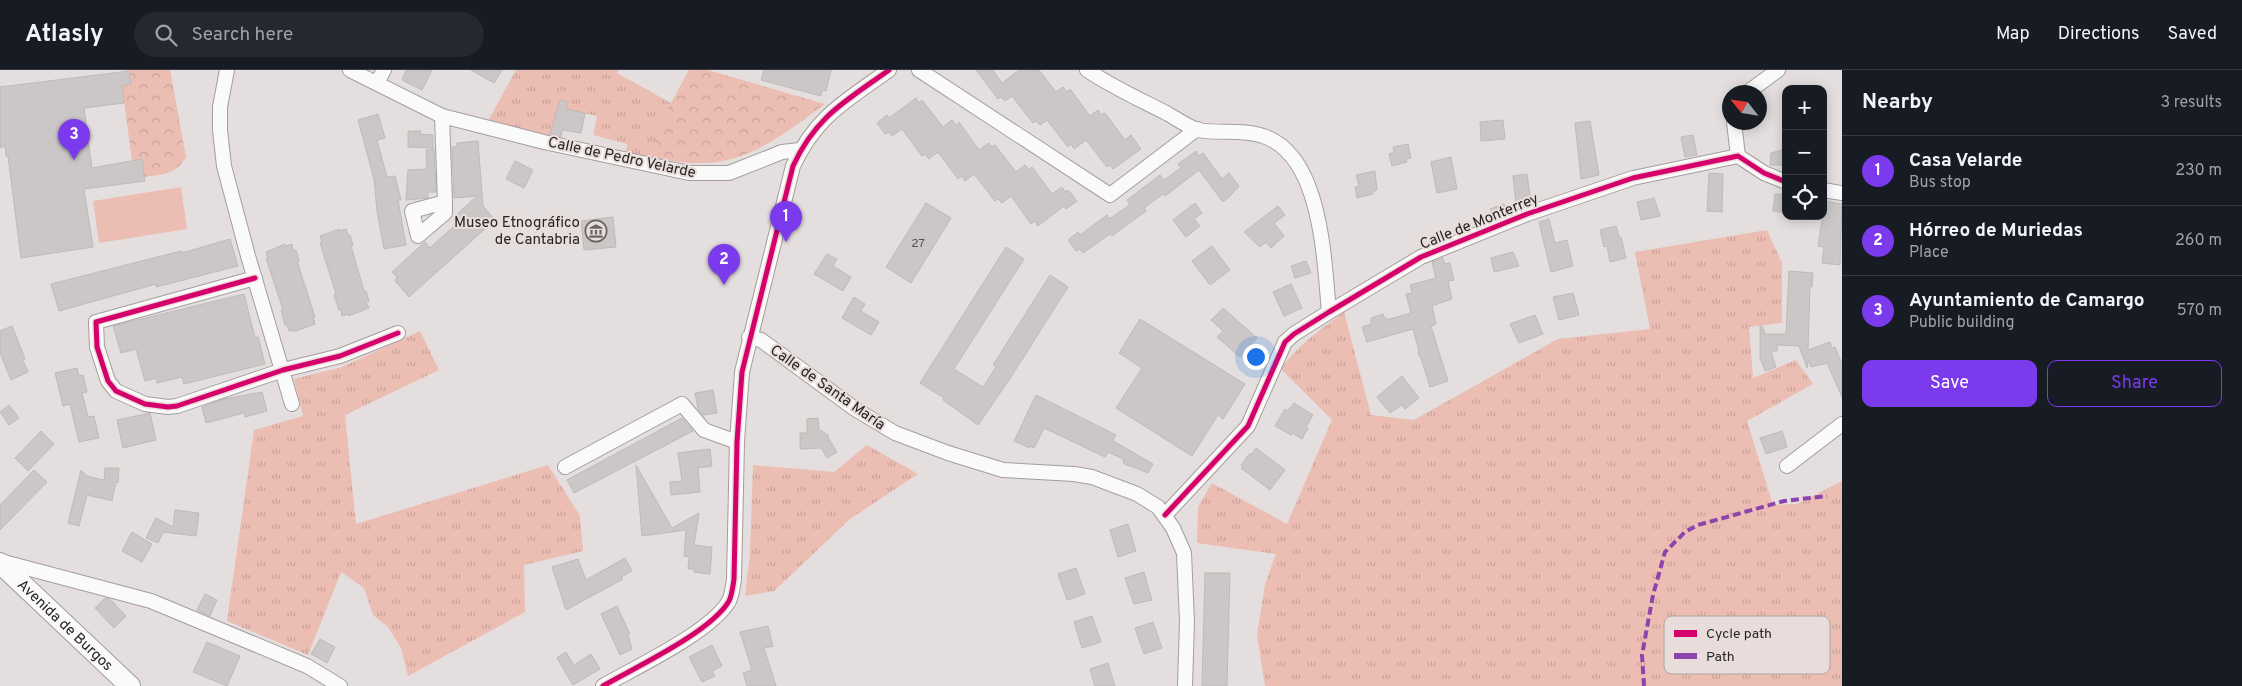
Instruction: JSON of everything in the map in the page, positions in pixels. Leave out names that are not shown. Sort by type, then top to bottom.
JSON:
[{"type":"highway","name":"Avenida de Burgos","points":[[0,562],[130,686]]},
{"type":"street","points":[[226,70],[220,107],[221,149],[254,278],[292,404]]},
{"type":"street","name":"Calle de Pedro Velarde","points":[[350,70],[442,116],[544,142],[689,173],[729,173],[782,152],[800,150]]},
{"type":"street","points":[[378,83],[384,70]]},
{"type":"street","points":[[603,686],[690,636],[717,617],[730,600],[734,579],[737,442],[742,372],[790,175],[800,150],[811,132],[822,120],[889,70]]},
{"type":"street","points":[[919,70],[1110,195],[1197,129]]},
{"type":"street","points":[[1087,70],[1197,129],[1262,135],[1276,142],[1292,155],[1305,180],[1314,205],[1330,312]]},
{"type":"street","points":[[1758,85],[1778,70]]},
{"type":"street","points":[[442,116],[445,202]]},
{"type":"street","points":[[1735,130],[1738,156],[1764,173],[1782,180]]},
{"type":"street","name":"Calle de Monterrey","points":[[1166,515],[1248,426],[1286,342],[1294,334],[1421,257],[1527,214],[1638,177],[1738,156]]},
{"type":"street","points":[[1827,191],[1842,193]]},
{"type":"street","points":[[254,278],[96,322],[97,346],[108,381],[116,390],[134,400],[155,406],[177,406],[283,370],[340,356],[398,332]]},
{"type":"street","name":"Calle de Santa María","points":[[749,337],[761,340],[855,409],[895,433],[985,466],[1004,470],[1092,476],[1146,498],[1166,515],[1184,553],[1187,622],[1185,686]]},
{"type":"street","points":[[565,466],[682,404],[704,430],[737,442]]},
{"type":"street","points":[[1787,466],[1842,424]]},
{"type":"street","points":[[0,562],[151,601],[307,666],[340,686]]},
{"type":"green space","points":[[129,70],[170,70],[186,157],[178,167],[168,173],[144,177],[132,161],[122,86],[131,84]]},
{"type":"green space","points":[[516,70],[619,70],[617,73],[671,103],[649,157],[626,153],[627,144],[593,135],[597,116],[559,108],[549,137],[488,121]]},
{"type":"green space","points":[[689,70],[708,70],[825,104],[768,144],[736,158],[720,162],[696,163],[676,162],[649,157],[667,110]]},
{"type":"green space","points":[[181,187],[187,229],[99,243],[93,201]]},
{"type":"green space","points":[[1767,230],[1782,263],[1782,323],[1749,327],[1753,378],[1796,360],[1813,384],[1747,421],[1773,505],[1797,504],[1842,481],[1842,686],[1265,686],[1257,635],[1265,584],[1276,554],[1197,543],[1198,507],[1212,483],[1287,524],[1332,420],[1281,369],[1287,361],[1318,331],[1344,312],[1371,415],[1414,420],[1558,339],[1650,329],[1635,252]]},
{"type":"green space","points":[[420,331],[439,370],[345,415],[356,524],[548,465],[580,516],[583,551],[524,565],[525,612],[408,676],[401,648],[388,627],[373,615],[364,588],[341,572],[308,655],[227,621],[254,430],[303,416],[294,379],[342,367]]},
{"type":"green space","points":[[867,445],[918,474],[850,519],[774,591],[745,596],[750,553],[753,465],[834,472]]},
{"type":"building","points":[[406,70],[432,70],[422,90],[402,80]]},
{"type":"building","points":[[471,70],[502,70],[494,83]]},
{"type":"building","points":[[764,70],[831,70],[826,91],[822,90],[821,96],[761,80]]},
{"type":"building","points":[[976,70],[993,70],[1002,83],[1019,70],[1039,70],[1056,92],[1063,87],[1067,92],[1070,89],[1090,116],[1098,110],[1101,115],[1105,113],[1125,140],[1131,135],[1141,149],[1113,169],[1110,165],[1107,167],[1086,140],[1074,149],[1071,144],[1068,147],[1047,120],[1040,125],[1036,121],[1033,123],[1012,96],[1005,101],[1001,97],[998,99]]},
{"type":"building","points":[[129,71],[131,84],[122,86],[124,103],[84,108],[92,168],[142,159],[145,181],[84,189],[93,247],[21,258],[8,156],[6,156],[5,146],[0,148],[0,87]]},
{"type":"building","points":[[916,98],[919,103],[922,100],[943,127],[952,120],[956,125],[959,122],[979,150],[989,143],[992,147],[995,145],[1016,172],[1025,165],[1029,170],[1032,167],[1052,194],[1062,187],[1065,192],[1068,190],[1077,201],[1066,209],[1064,206],[1038,226],[1035,221],[1031,224],[1011,196],[1002,203],[998,199],[995,201],[974,174],[965,181],[962,176],[958,179],[938,152],[929,159],[925,154],[922,156],[902,129],[892,136],[889,132],[885,134],[877,123],[887,115],[889,118]]},
{"type":"building","points":[[560,100],[568,102],[566,109],[585,113],[581,133],[562,130],[561,137],[550,134]]},
{"type":"building","points":[[378,114],[385,138],[377,140],[387,177],[395,176],[401,200],[398,200],[406,245],[384,249],[377,211],[374,179],[358,120]]},
{"type":"building","points":[[1503,120],[1505,139],[1481,141],[1480,122]]},
{"type":"building","points":[[1590,121],[1599,175],[1581,179],[1575,123]]},
{"type":"building","points":[[408,131],[421,131],[420,134],[433,135],[433,148],[408,147]]},
{"type":"building","points":[[1693,135],[1697,155],[1685,157],[1681,137]]},
{"type":"building","points":[[478,141],[483,206],[495,220],[409,297],[395,281],[397,277],[392,272],[425,242],[430,248],[459,222],[454,217],[477,196],[454,198],[452,147],[456,147],[457,143]]},
{"type":"building","points":[[1408,144],[1411,158],[1406,159],[1407,162],[1392,166],[1389,154],[1394,152],[1393,147]]},
{"type":"building","points":[[434,149],[436,192],[428,192],[428,198],[406,200],[408,170],[427,169],[426,150]]},
{"type":"building","points":[[1782,150],[1782,165],[1770,165],[1771,153]]},
{"type":"building","points":[[1196,151],[1199,156],[1203,153],[1222,179],[1229,173],[1239,186],[1223,202],[1199,170],[1165,196],[1163,194],[1144,208],[1146,211],[1112,236],[1110,234],[1083,253],[1080,249],[1076,251],[1068,240],[1078,232],[1080,235],[1107,215],[1109,219],[1130,205],[1127,200],[1160,175],[1164,180],[1181,168],[1178,164]]},
{"type":"building","points":[[1451,157],[1457,189],[1437,193],[1431,162]]},
{"type":"building","points":[[515,161],[533,170],[524,188],[506,179]]},
{"type":"building","points":[[1375,171],[1377,190],[1373,191],[1373,194],[1357,198],[1355,187],[1359,186],[1356,175]]},
{"type":"building","points":[[1709,173],[1723,174],[1722,212],[1707,211]]},
{"type":"building","points":[[1527,174],[1531,203],[1516,204],[1513,176]]},
{"type":"building","points":[[1775,194],[1782,195],[1782,212],[1773,211]]},
{"type":"building","points":[[1654,198],[1660,216],[1641,220],[1637,202]]},
{"type":"building","points":[[1827,201],[1842,204],[1840,265],[1822,263],[1824,247],[1818,246],[1822,220],[1827,220]]},
{"type":"building","points":[[926,203],[951,218],[911,283],[886,267]]},
{"type":"building","points":[[1195,203],[1202,213],[1194,219],[1200,226],[1186,237],[1173,220]]},
{"type":"building","points":[[1504,204],[1507,213],[1493,218],[1490,209]]},
{"type":"building","points":[[1278,206],[1285,215],[1274,223],[1284,236],[1271,248],[1266,242],[1260,247],[1244,232]]},
{"type":"building","name":"Museo Etnográfico de Cantabria","points":[[613,217],[616,247],[584,250],[581,221]]},
{"type":"building","points":[[1549,219],[1555,243],[1567,240],[1573,266],[1551,272],[1539,222]]},
{"type":"building","points":[[1616,226],[1626,258],[1610,262],[1607,246],[1604,247],[1600,230]]},
{"type":"building","points":[[339,229],[339,231],[346,229],[348,235],[350,235],[353,245],[351,246],[364,291],[366,291],[369,301],[366,302],[369,308],[349,316],[349,314],[342,316],[341,309],[339,310],[320,243],[322,243],[320,236]]},
{"type":"building","points":[[230,239],[238,266],[156,287],[156,284],[59,311],[51,284],[181,251],[182,253]]},
{"type":"building","points":[[285,244],[286,246],[292,244],[293,251],[296,250],[299,261],[297,261],[315,317],[313,317],[315,324],[296,331],[289,331],[287,325],[285,325],[281,310],[283,310],[266,258],[268,258],[266,252]]},
{"type":"building","points":[[1212,246],[1230,270],[1210,285],[1192,261]]},
{"type":"building","points":[[1006,247],[1024,259],[954,369],[983,387],[996,367],[993,365],[1050,275],[1068,287],[978,425],[943,400],[944,398],[920,383]]},
{"type":"building","points":[[1513,252],[1519,266],[1494,272],[1491,258]]},
{"type":"building","points":[[827,254],[837,259],[833,266],[851,277],[843,291],[814,274]]},
{"type":"building","points":[[1443,258],[1445,264],[1450,263],[1454,280],[1448,281],[1452,299],[1432,306],[1436,324],[1431,326],[1448,381],[1430,387],[1418,354],[1419,351],[1413,329],[1367,342],[1362,327],[1371,324],[1371,318],[1383,314],[1385,319],[1390,319],[1411,313],[1406,294],[1412,293],[1410,285],[1436,278],[1432,262]]},
{"type":"building","points":[[1306,261],[1311,273],[1295,278],[1291,266]]},
{"type":"building","points":[[1789,271],[1813,273],[1812,287],[1810,286],[1808,350],[1830,342],[1832,348],[1835,347],[1842,364],[1842,397],[1827,363],[1811,367],[1808,360],[1807,368],[1799,346],[1777,345],[1777,351],[1771,351],[1776,367],[1765,371],[1760,358],[1760,326],[1762,326],[1765,334],[1786,334]]},
{"type":"building","points":[[1291,284],[1302,308],[1284,316],[1273,292]]},
{"type":"building","points":[[1573,293],[1579,315],[1559,320],[1553,297]]},
{"type":"building","points":[[244,294],[255,338],[258,337],[265,364],[184,384],[182,377],[157,383],[156,378],[145,381],[136,349],[121,353],[113,326]]},
{"type":"building","points":[[854,297],[865,304],[861,311],[879,322],[871,335],[842,318]]},
{"type":"building","points":[[1223,308],[1257,338],[1240,357],[1217,337],[1223,331],[1211,320]]},
{"type":"building","points":[[1535,315],[1543,334],[1519,343],[1510,324]]},
{"type":"building","points":[[1140,319],[1245,384],[1223,419],[1218,415],[1192,456],[1116,408],[1142,368],[1119,353]]},
{"type":"building","points":[[12,326],[28,372],[11,380],[0,353],[0,331]]},
{"type":"building","points":[[77,368],[79,376],[83,375],[87,392],[82,393],[88,417],[94,416],[99,438],[79,442],[70,404],[63,406],[55,373]]},
{"type":"building","points":[[1402,376],[1419,398],[1405,409],[1402,405],[1390,413],[1377,397]]},
{"type":"building","points":[[713,390],[717,413],[703,415],[698,409],[695,393]]},
{"type":"building","points":[[262,392],[267,411],[245,417],[244,413],[206,423],[202,407],[224,399]]},
{"type":"building","points":[[1036,395],[1116,435],[1113,440],[1115,442],[1153,464],[1148,473],[1124,464],[1123,459],[1108,452],[1105,457],[1044,428],[1034,448],[1030,446],[1029,448],[1014,441]]},
{"type":"building","points":[[1294,403],[1313,415],[1302,439],[1275,426],[1285,409],[1288,411]]},
{"type":"building","points":[[9,405],[19,418],[9,425],[0,412]]},
{"type":"building","points":[[150,413],[156,440],[123,448],[117,420]]},
{"type":"building","points":[[682,418],[693,431],[574,493],[567,480]]},
{"type":"building","points":[[818,418],[819,429],[828,435],[837,452],[827,458],[821,448],[800,449],[800,433],[807,433],[807,419]]},
{"type":"building","points":[[41,431],[54,444],[28,471],[15,458]]},
{"type":"building","points":[[1782,431],[1787,447],[1766,454],[1760,438]]},
{"type":"building","points":[[1256,448],[1285,470],[1270,490],[1241,468],[1243,466],[1241,465],[1250,453],[1251,455]]},
{"type":"building","points":[[710,449],[712,466],[698,468],[700,492],[671,495],[670,482],[682,481],[678,453]]},
{"type":"building","points":[[636,465],[672,528],[699,513],[694,545],[712,547],[710,574],[694,572],[694,569],[688,569],[689,557],[684,556],[686,530],[642,536]]},
{"type":"building","points":[[105,468],[119,468],[118,483],[116,482],[113,501],[87,495],[79,526],[68,523],[81,470],[87,476],[104,480]]},
{"type":"building","points":[[34,470],[47,482],[0,530],[0,505]]},
{"type":"building","points":[[175,510],[199,513],[196,536],[163,532],[158,543],[146,538],[156,518],[173,527]]},
{"type":"building","points":[[1128,524],[1136,551],[1118,557],[1110,530]]},
{"type":"building","points":[[132,532],[152,544],[142,562],[122,551]]},
{"type":"building","points":[[625,558],[632,571],[621,577],[623,579],[566,610],[552,567],[578,559],[586,580]]},
{"type":"building","points":[[1076,568],[1085,594],[1067,600],[1058,574]]},
{"type":"building","points":[[1144,572],[1152,600],[1134,604],[1125,578]]},
{"type":"building","points":[[1205,573],[1230,573],[1227,686],[1202,686]]},
{"type":"building","points":[[205,594],[217,600],[210,616],[197,610]]},
{"type":"building","points":[[105,598],[110,599],[126,616],[114,628],[95,608]]},
{"type":"building","points":[[617,606],[630,634],[628,635],[632,649],[620,655],[601,614]]},
{"type":"building","points":[[1092,616],[1101,642],[1082,648],[1074,622]]},
{"type":"building","points":[[1153,622],[1162,648],[1144,654],[1135,628]]},
{"type":"building","points":[[768,626],[773,646],[764,648],[776,686],[747,686],[743,673],[752,670],[740,632]]},
{"type":"building","points":[[320,639],[335,647],[327,663],[311,654]]},
{"type":"building","points":[[207,642],[240,656],[227,686],[193,672]]},
{"type":"building","points":[[712,645],[722,666],[712,671],[715,676],[702,682],[689,657]]},
{"type":"building","points":[[566,652],[574,665],[591,654],[600,669],[573,685],[557,658]]},
{"type":"building","points":[[1108,663],[1115,686],[1095,686],[1090,669]]},
{"type":"marked path","points":[[1644,686],[1642,655],[1653,595],[1665,552],[1685,532],[1698,525],[1784,501],[1827,496]]},
{"type":"cycle path","points":[[603,686],[690,637],[720,613],[729,601],[734,579],[737,442],[742,372],[793,166],[802,149],[822,122],[846,101],[889,70]]},
{"type":"cycle path","points":[[1165,515],[1248,426],[1285,342],[1294,334],[1329,312],[1421,257],[1527,214],[1633,178],[1738,156],[1764,173],[1782,180]]},
{"type":"cycle path","points":[[255,278],[96,322],[97,347],[108,381],[116,391],[145,404],[168,407],[177,406],[283,370],[340,356],[398,333]]},
{"type":"place","name":"Ayuntamiento de Camargo","points":[[74,160]]},
{"type":"place","name":"Museo Etnográfico de Cantabria","points":[[596,231]]},
{"type":"place","name":"Casa Velarde","points":[[786,242]]},
{"type":"place","name":"Hórreo de Muriedas","points":[[724,285]]}]
